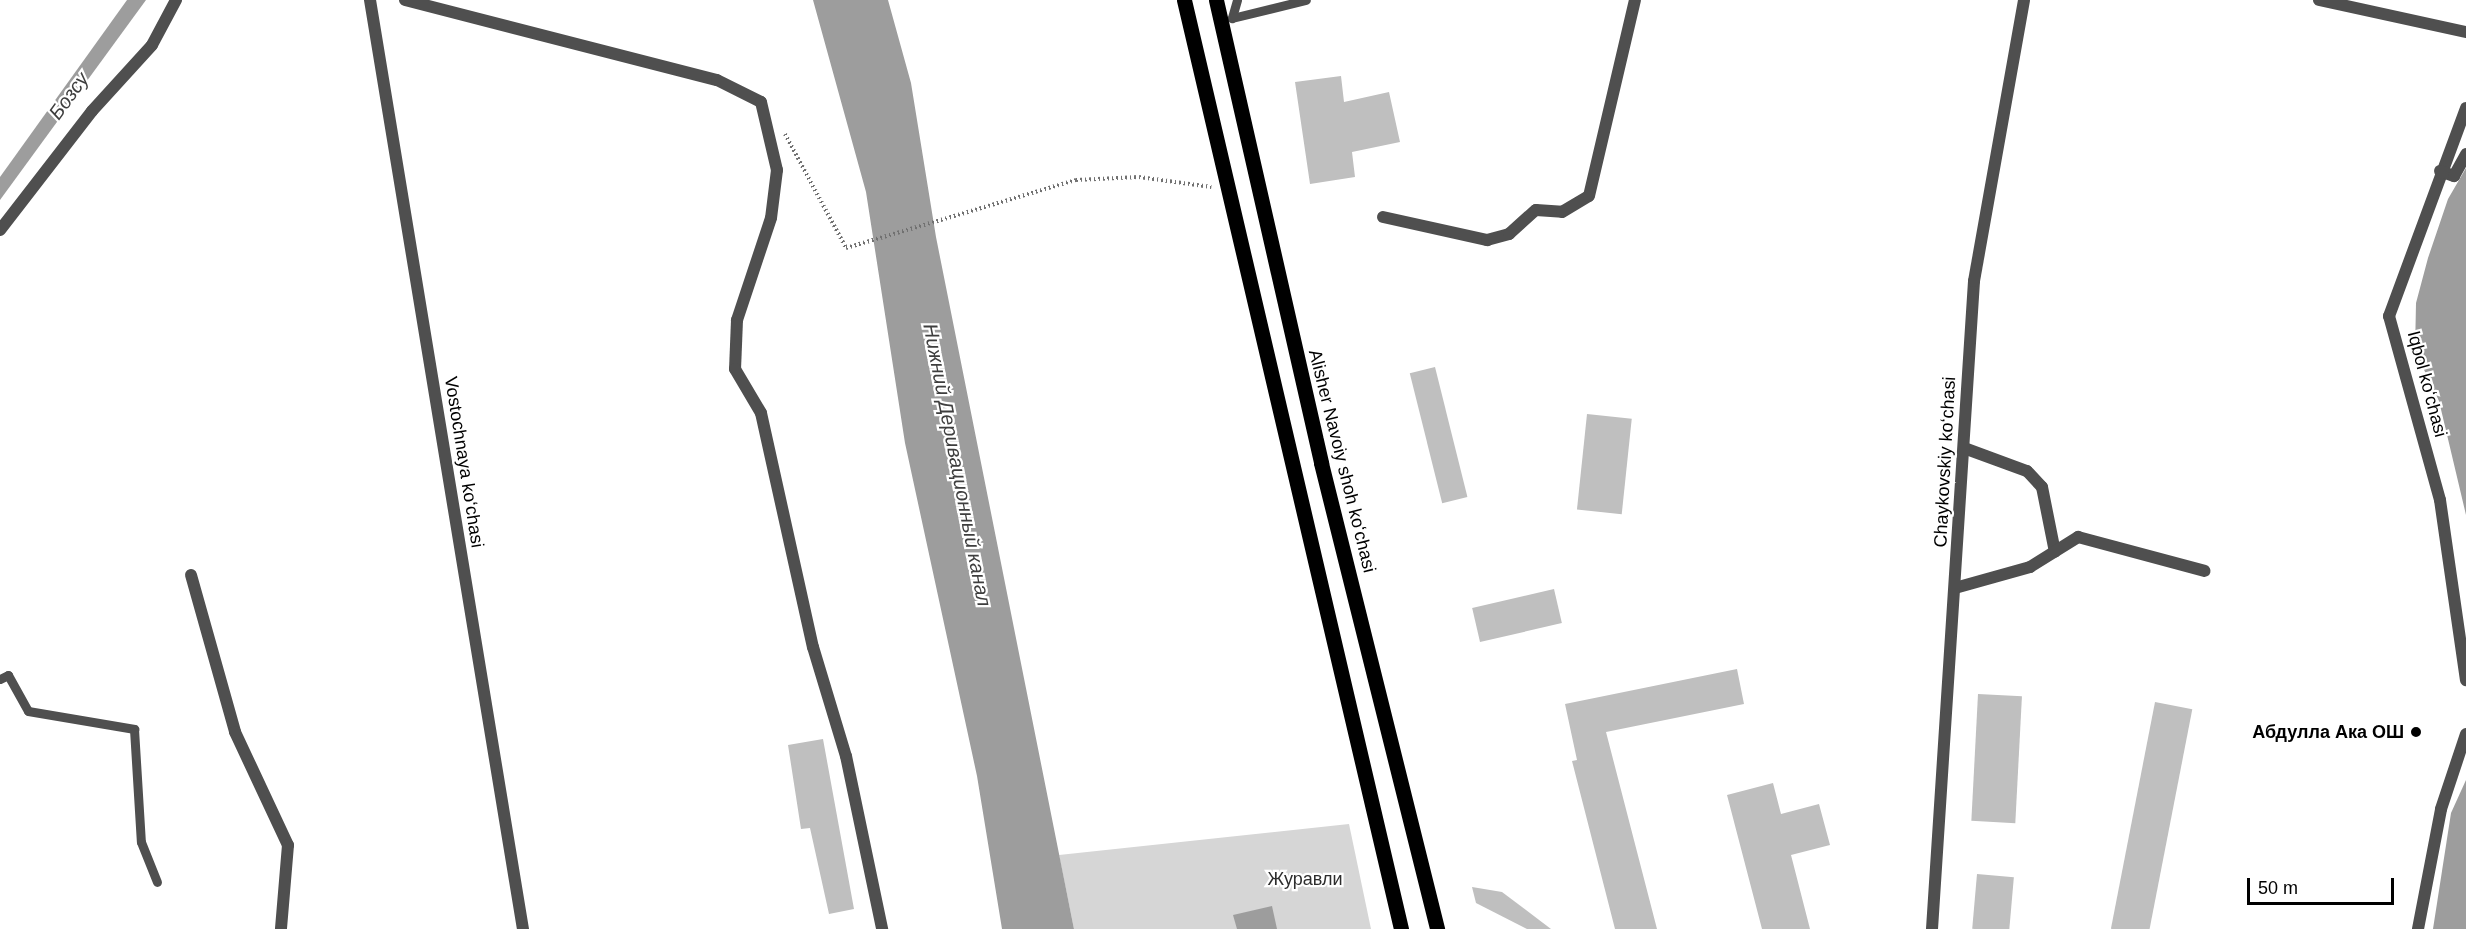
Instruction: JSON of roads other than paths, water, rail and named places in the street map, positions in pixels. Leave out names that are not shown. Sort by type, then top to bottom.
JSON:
[{"type":"main road","points":[[1184,0],[1401,929]]},
{"type":"main road","name":"Alisher Navoiy shoh koʻchasi","points":[[1216,0],[1226,19],[1321,464],[1437,929]]},
{"type":"street","points":[[0,230],[92,111],[152,45],[176,0]]},
{"type":"street","name":"Vostochnaya ko‘chasi","points":[[370,0],[523,929]]},
{"type":"street","points":[[405,0],[741,89],[761,102],[777,170],[771,218],[737,320],[735,369],[760,413],[813,647],[846,756],[882,929]]},
{"type":"street","points":[[1383,217],[1487,240],[1509,234],[1536,210],[1562,212],[1588,196],[1635,0]]},
{"type":"street","name":"Chaykovskiy ko‘chasi","points":[[1932,929],[1974,281],[2024,0]]},
{"type":"street","points":[[2319,0],[2466,32]]},
{"type":"street","name":"Iqbol koʻchasi","points":[[2466,108],[2440,171],[2389,316],[2440,500],[2466,680]]},
{"type":"street","points":[[2440,171],[2454,176],[2466,154]]},
{"type":"street","points":[[1964,448],[2026,471],[2042,487],[2055,552]]},
{"type":"street","points":[[1955,588],[2030,567],[2078,537],[2094,539],[2205,571]]},
{"type":"street","points":[[190,575],[235,732],[288,845],[281,929]]},
{"type":"street","points":[[2418,929],[2441,810],[2466,734]]},
{"type":"lane","points":[[1226,19],[1237,0]]},
{"type":"lane","points":[[1226,19],[1306,0]]},
{"type":"lane","points":[[0,679],[8,675],[28,711],[134,729],[141,842],[157,882]]},
{"type":"water","name":"Бозсу","points":[[127,0],[146,0],[0,200],[0,177]]},
{"type":"water","name":"Нижний Деривационный канал","points":[[813,0],[888,0],[911,83],[936,237],[1074,929],[1002,929],[977,776],[905,443],[866,192]]},
{"type":"water","points":[[2466,168],[2466,515],[2439,401],[2415,351],[2416,303],[2428,258],[2448,199]]},
{"type":"water","points":[[2466,780],[2466,929],[2433,929],[2451,813]]},
{"type":"water","points":[[1272,906],[1277,929],[1237,929],[1233,915]]},
{"type":"place","name":"Абдулла Ака ОШ","points":[[2416,732]]},
{"type":"park label","name":"Журавли","points":[[1305,879]]}]
